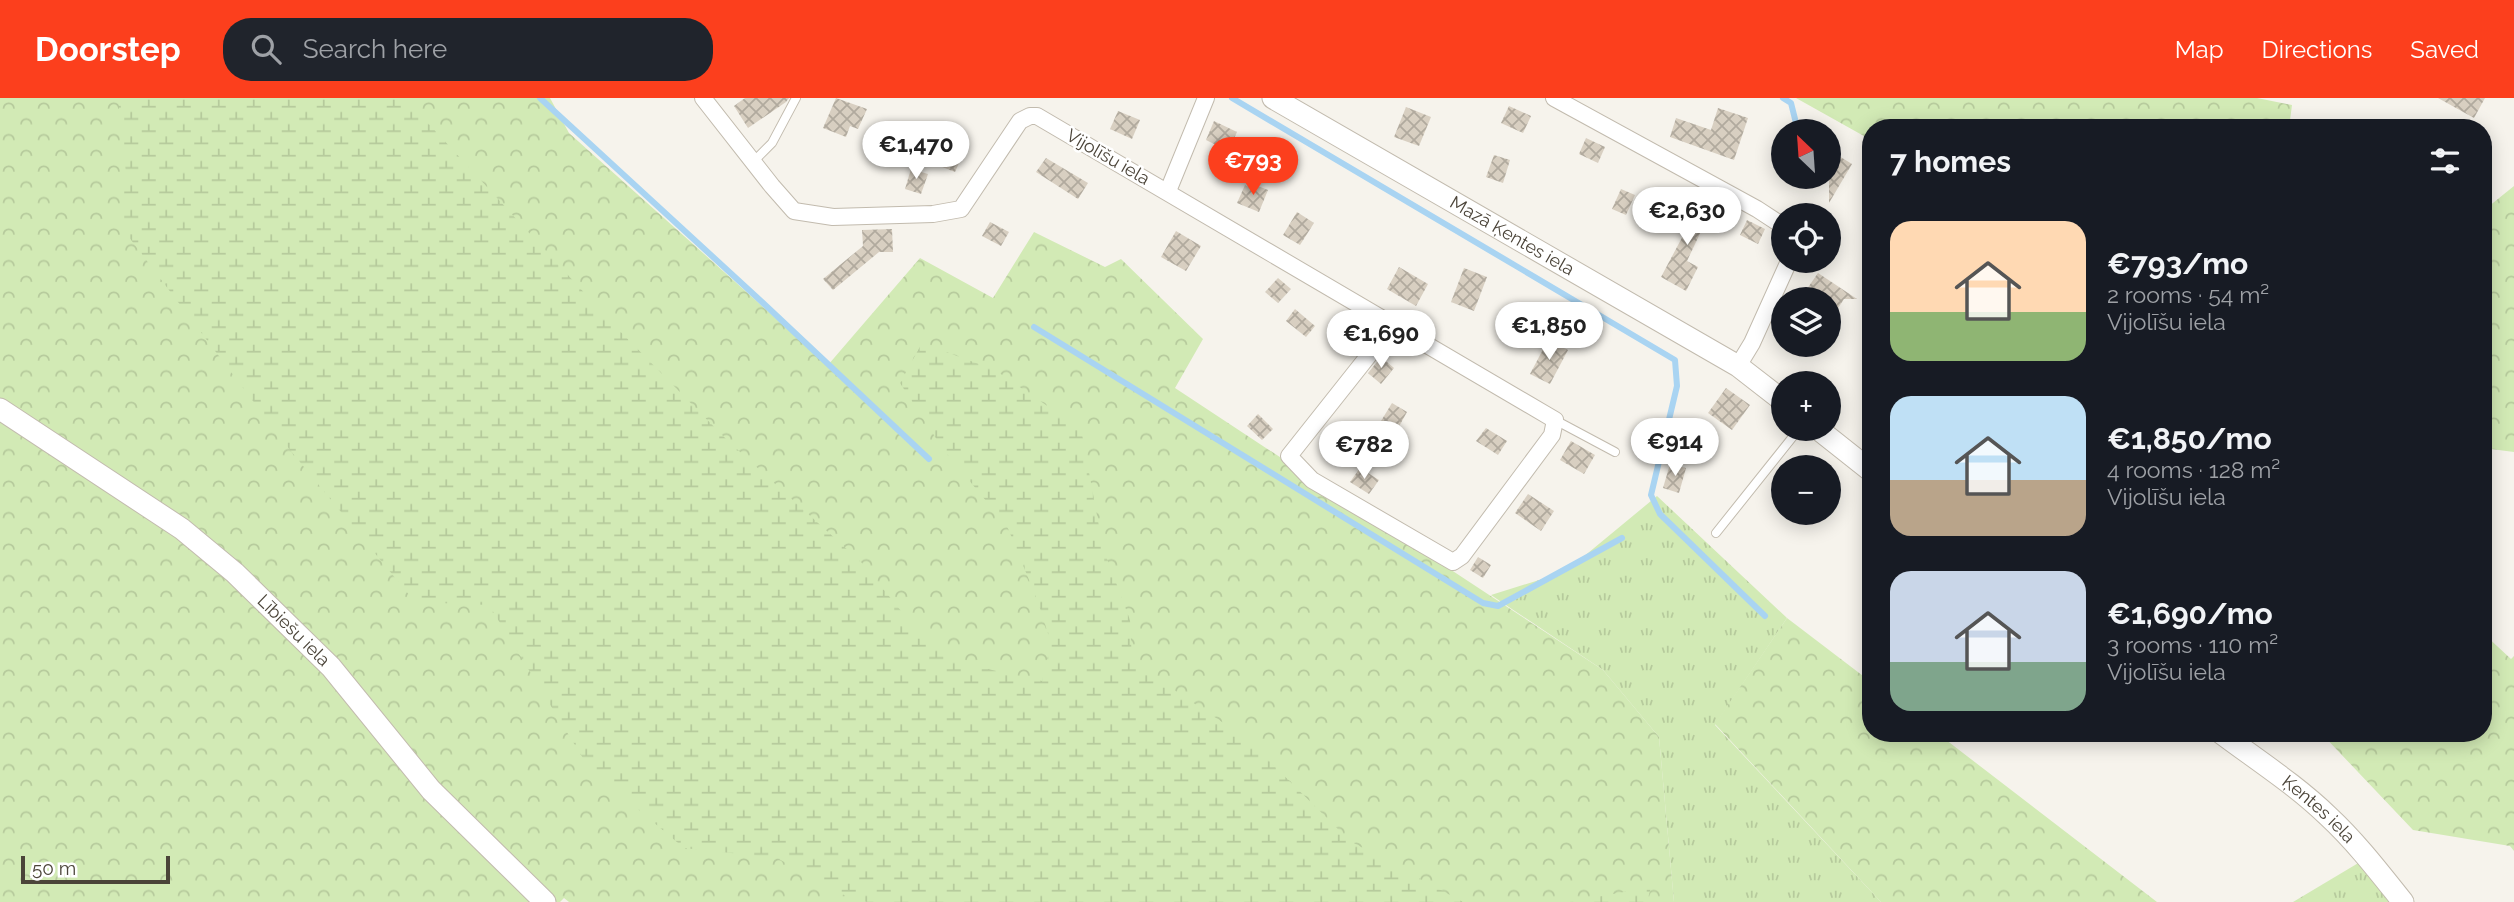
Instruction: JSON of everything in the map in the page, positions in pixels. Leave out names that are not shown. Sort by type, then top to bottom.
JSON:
[{"type":"street","name":"Vijolīšu iela","points":[[703,98],[794,211],[813,216],[907,215],[961,209],[1020,121],[1037,116],[1555,420]]},
{"type":"street","points":[[1168,191],[1206,98]]},
{"type":"street","name":"Mazā Ķentes iela","points":[[1273,98],[1738,366],[1771,392]]},
{"type":"street","points":[[1554,98],[1771,218]]},
{"type":"street","points":[[1738,366],[1752,343],[1784,273]]},
{"type":"street","points":[[1392,326],[1289,456],[1312,480],[1453,562],[1462,556],[1552,435],[1555,420]]},
{"type":"street","name":"Lībiešu iela","points":[[0,409],[182,529],[235,573],[331,667],[431,790],[545,902]]},
{"type":"street","points":[[1833,441],[1862,464]]},
{"type":"street","name":"Ķentes iela","points":[[2233,742],[2290,783],[2327,815],[2403,902]]},
{"type":"lane","points":[[752,162],[772,143],[796,98]]},
{"type":"lane","name":"Vijolīšu iela","points":[[1555,420],[1615,452]]},
{"type":"lane","points":[[1716,533],[1790,441]]},
{"type":"green space","points":[[0,98],[550,98],[569,133],[828,365],[920,258],[993,298],[1034,232],[1105,267],[1121,259],[1203,339],[1175,388],[1603,670],[1659,737],[1674,902],[569,902],[564,898],[560,902],[0,902]]},
{"type":"green space","points":[[118,98],[405,98],[613,324],[727,440],[862,563],[906,617],[947,660],[1042,681],[1051,643],[1038,602],[1007,526],[943,449],[900,383],[922,343],[995,370],[1081,429],[1103,548],[1130,620],[1132,662],[1246,738],[1350,841],[1463,902],[867,902],[841,894],[777,858],[684,848],[589,768],[489,605],[415,602],[290,450],[119,224],[126,173]]},
{"type":"green space","points":[[1796,98],[2257,98],[2292,105],[2290,119],[1862,119],[1862,135],[1841,123],[1841,119],[1834,119]]},
{"type":"green space","points":[[2514,186],[2514,452],[2492,449],[2492,204]]},
{"type":"green space","points":[[1657,496],[1787,618],[1715,725],[1881,902],[1674,902],[1659,737],[1603,670],[1491,595],[1565,572]]},
{"type":"green space","points":[[1787,618],[1862,675],[1862,742],[1949,742],[2157,902],[1881,902],[1715,724]]},
{"type":"green space","points":[[2492,641],[2511,659],[2514,656],[2514,851],[2510,846],[2413,830],[2330,742],[2492,742]]},
{"type":"green space","points":[[2360,862],[2390,902],[2293,902]]},
{"type":"green space","points":[[1651,887],[1647,902],[1569,902]]},
{"type":"building","points":[[745,98],[789,98],[748,128],[734,106]]},
{"type":"building","points":[[836,98],[867,109],[858,129],[850,126],[846,137],[823,128]]},
{"type":"building","points":[[2438,98],[2485,98],[2474,118]]},
{"type":"building","points":[[1509,106],[1531,116],[1523,133],[1501,123]]},
{"type":"building","points":[[1406,107],[1431,117],[1419,146],[1394,137]]},
{"type":"building","points":[[1718,108],[1748,118],[1734,160],[1670,137],[1676,118],[1711,130]]},
{"type":"building","points":[[1118,111],[1140,120],[1132,139],[1110,129]]},
{"type":"building","points":[[1214,121],[1237,132],[1228,151],[1206,140]]},
{"type":"building","points":[[943,137],[966,147],[955,172],[932,163]]},
{"type":"building","points":[[1586,138],[1605,147],[1598,163],[1579,154]]},
{"type":"building","points":[[1494,155],[1510,160],[1503,183],[1486,177]]},
{"type":"building","points":[[1841,157],[1852,164],[1841,183]]},
{"type":"building","points":[[1046,158],[1088,183],[1078,199],[1036,172]]},
{"type":"building","points":[[911,169],[928,174],[921,194],[905,189]]},
{"type":"building","points":[[1253,184],[1268,190],[1259,212],[1237,203],[1245,185],[1251,188]]},
{"type":"building","points":[[1621,189],[1635,195],[1626,215],[1612,209]]},
{"type":"building","points":[[1829,189],[1837,189],[1829,203]]},
{"type":"building","points":[[1702,200],[1713,206],[1687,261],[1698,267],[1686,291],[1661,277],[1685,232],[1678,229],[1687,209],[1695,213]]},
{"type":"building","points":[[1297,212],[1314,223],[1300,245],[1283,235]]},
{"type":"building","points":[[1747,220],[1765,229],[1758,244],[1740,235]]},
{"type":"building","points":[[990,222],[1009,232],[1001,246],[982,236]]},
{"type":"building","points":[[892,229],[893,252],[879,252],[833,290],[823,279],[863,246],[862,230]]},
{"type":"building","points":[[1176,231],[1201,246],[1186,271],[1161,257]]},
{"type":"building","points":[[1399,267],[1428,284],[1416,306],[1387,289]]},
{"type":"building","points":[[1464,268],[1487,277],[1474,311],[1451,302]]},
{"type":"building","points":[[1818,273],[1839,287],[1808,287]]},
{"type":"building","points":[[1278,278],[1291,289],[1278,303],[1265,292]]},
{"type":"building","points":[[1841,288],[1857,299],[1844,299],[1841,304]]},
{"type":"building","points":[[1295,309],[1315,326],[1306,337],[1286,321]]},
{"type":"building","points":[[1548,340],[1568,350],[1550,384],[1530,374]]},
{"type":"building","points":[[1381,357],[1394,368],[1381,384],[1368,373]]},
{"type":"building","points":[[1726,388],[1750,405],[1732,430],[1708,413]]},
{"type":"building","points":[[1392,403],[1407,412],[1397,430],[1381,421]]},
{"type":"building","points":[[1258,414],[1273,429],[1262,440],[1247,426]]},
{"type":"building","points":[[1486,428],[1507,441],[1498,455],[1476,441]]},
{"type":"building","points":[[1571,441],[1595,455],[1584,474],[1560,460]]},
{"type":"building","points":[[1670,464],[1686,468],[1679,493],[1663,488]]},
{"type":"building","points":[[1360,468],[1379,480],[1369,494],[1350,482]]},
{"type":"building","points":[[1528,494],[1554,511],[1541,531],[1515,513]]},
{"type":"building","points":[[1478,557],[1491,565],[1483,578],[1470,570]]},
{"type":"waterway","points":[[540,98],[929,459]]},
{"type":"waterway","points":[[1232,98],[1675,360],[1677,386],[1651,495],[1660,514],[1765,616]]},
{"type":"waterway","points":[[1783,98],[1791,103],[1795,119]]},
{"type":"waterway","points":[[1034,327],[1483,603],[1498,606],[1622,538]]}]
